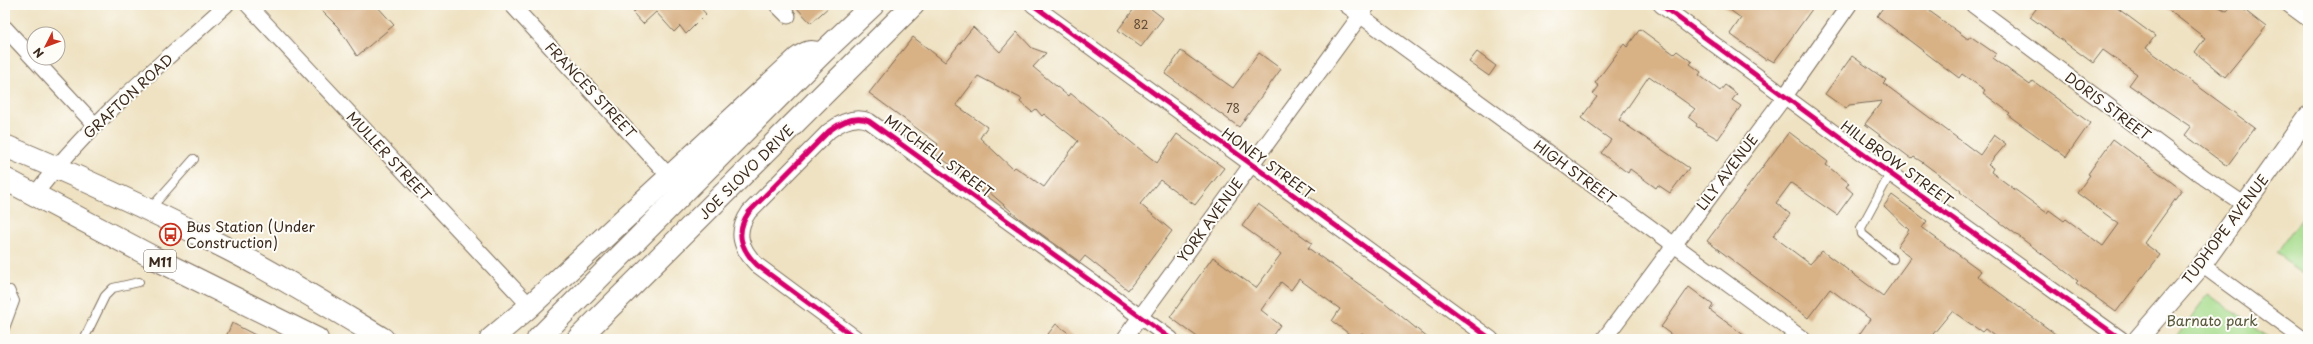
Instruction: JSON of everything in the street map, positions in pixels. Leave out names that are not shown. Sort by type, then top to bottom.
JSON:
[{"type":"main road","name":"JOE SLOVO DRIVE","points":[[538,339],[821,54],[872,5]]},
{"type":"main road","name":"JOE SLOVO DRIVE","points":[[578,339],[913,5]]},
{"type":"main road","points":[[491,339],[530,306],[797,59],[806,52],[812,51],[821,54]]},
{"type":"main road","points":[[5,146],[56,167],[242,257],[297,287],[383,339]]},
{"type":"main road","name":"M11","points":[[5,179],[36,194],[162,262],[317,339]]},
{"type":"main road","points":[[162,262],[205,292],[288,339]]},
{"type":"street","name":"GRAFTON ROAD","points":[[36,194],[56,167],[94,125],[226,5]]},
{"type":"street","name":"MULLER STREET","points":[[248,5],[530,306]]},
{"type":"street","name":"FRANCES STREET","points":[[512,5],[669,176]]},
{"type":"street","points":[[777,5],[788,16]]},
{"type":"street","name":"HONEY STREET","points":[[1033,5],[1250,165],[1491,339]]},
{"type":"street","name":"HIGH STREET","points":[[1346,5],[1364,10],[1674,244],[1803,339]]},
{"type":"street","name":"HILLBROW STREET","points":[[1660,5],[1890,174],[2121,339]]},
{"type":"street","name":"LILY AVENUE","points":[[1604,339],[1785,96],[1849,5]]},
{"type":"street","name":"DORIS STREET","points":[[1973,5],[2186,164],[2245,205]]},
{"type":"street","points":[[2289,5],[2308,19]]},
{"type":"street","name":"YORK AVENUE","points":[[1124,339],[1364,10]]},
{"type":"street","points":[[5,28],[94,125]]},
{"type":"street","name":"TUDHOPE AVENUE","points":[[2138,339],[2202,265],[2308,116]]},
{"type":"street","name":"MITCHELL STREET","points":[[857,339],[756,265],[748,256],[741,238],[740,228],[749,212],[829,131],[845,121],[864,119],[1171,339]]},
{"type":"street","points":[[2202,265],[2303,339]]},
{"type":"lane","points":[[148,211],[194,159]]},
{"type":"lane","points":[[1890,174],[1861,228],[1862,234],[1893,259]]},
{"type":"lane","points":[[84,339],[105,296],[113,288],[139,282]]},
{"type":"lane","points":[[5,328],[15,301],[10,290]]},
{"type":"green space","points":[[2308,209],[2308,277],[2276,253]]},
{"type":"green space","name":"Barnato park","points":[[2208,294],[2271,339],[2175,339]]},
{"type":"building","points":[[316,5],[376,5],[394,25],[357,56],[338,27]]},
{"type":"building","points":[[641,5],[698,5],[706,14],[686,34],[680,26],[674,32],[656,12],[643,24],[633,13]]},
{"type":"building","points":[[794,5],[831,5],[811,23]]},
{"type":"building","points":[[1137,5],[1146,5],[1163,18],[1141,47],[1118,30]]},
{"type":"building","points":[[1723,5],[1815,5],[1774,62],[1767,58],[1766,60],[1730,34],[1741,18]]},
{"type":"building","points":[[1885,5],[1921,5],[1968,39],[1970,36],[1996,54],[1993,58],[2030,85],[2033,81],[2090,123],[2066,157],[2008,115],[2010,113],[1983,93],[1985,90],[1962,74],[1959,78],[1877,16]]},
{"type":"building","points":[[2039,5],[2113,5],[2155,36],[2146,48],[2255,128],[2227,166],[2185,135],[2191,127],[2129,85],[2137,74],[2103,50],[2093,63],[2030,17]]},
{"type":"building","points":[[2162,5],[2215,5],[2227,11],[2232,5],[2238,5],[2266,27],[2225,77],[2195,52],[2205,38]]},
{"type":"building","points":[[973,27],[1000,52],[1017,32],[1032,48],[1046,53],[1033,67],[1068,96],[1070,93],[1157,163],[1177,134],[1224,168],[1195,205],[1160,180],[1140,204],[1172,231],[1128,290],[1085,256],[1080,262],[1019,218],[989,192],[986,194],[968,182],[964,174],[932,152],[938,144],[869,93],[913,37],[945,62]],"holes":[[[978,76],[1022,99],[1020,102],[1032,112],[1036,109],[1042,116],[1044,114],[1078,141],[1044,187],[1015,167],[1013,169],[980,138],[987,127],[956,105]]]},
{"type":"building","points":[[1640,29],[1674,54],[1677,51],[1692,62],[1690,64],[1701,72],[1699,75],[1720,91],[1725,85],[1737,94],[1732,100],[1741,106],[1718,139],[1696,126],[1697,124],[1688,117],[1695,109],[1649,76],[1619,120],[1689,168],[1670,193],[1658,185],[1656,188],[1630,169],[1628,173],[1601,153],[1611,140],[1581,118],[1597,97],[1593,94],[1599,86],[1595,83],[1624,44],[1627,47]]},
{"type":"building","points":[[1181,51],[1233,88],[1259,53],[1281,69],[1239,127],[1165,74]]},
{"type":"building","points":[[1477,52],[1496,66],[1489,76],[1469,62]]},
{"type":"building","points":[[1852,56],[1886,80],[1883,83],[1980,155],[1994,135],[2006,144],[1988,165],[1993,168],[1991,172],[2047,213],[2049,210],[2064,221],[2066,219],[2103,246],[2119,224],[2077,193],[2090,175],[2088,174],[2113,139],[2182,190],[2144,243],[2160,255],[2116,312],[2076,283],[2078,281],[1960,192],[1961,191],[1922,162],[1914,157],[1912,159],[1865,124],[1882,101],[1849,105],[1846,109],[1825,94]]},
{"type":"building","points":[[1789,132],[1828,162],[1826,165],[1849,183],[1846,187],[1853,193],[1837,215],[1791,183],[1776,203],[1790,214],[1773,236],[1810,264],[1822,251],[1883,296],[1911,257],[1897,247],[1909,230],[1884,206],[1892,195],[1927,221],[1922,228],[1981,271],[1977,276],[2062,339],[1998,339],[1985,329],[1982,332],[1952,311],[1929,339],[1856,339],[1870,319],[1830,289],[1808,318],[1707,241]]},
{"type":"building","points":[[1258,204],[1312,243],[1308,248],[1384,302],[1429,339],[1370,339],[1362,333],[1356,339],[1332,321],[1340,309],[1299,279],[1291,290],[1281,282],[1261,310],[1280,325],[1270,339],[1200,339],[1170,317],[1213,257],[1256,288],[1281,254],[1242,226]]},
{"type":"building","points":[[1689,287],[1713,305],[1710,310],[1749,339],[1677,339],[1661,327]]},
{"type":"building","points":[[232,323],[263,339],[225,339]]},
{"type":"building","points":[[1056,324],[1077,339],[1044,339]]},
{"type":"cycle path","points":[[1033,5],[1491,339]]},
{"type":"cycle path","points":[[1661,5],[1856,149],[2121,339]]},
{"type":"cycle path","points":[[857,339],[757,265],[751,259],[741,240],[742,226],[749,212],[829,131],[843,122],[853,119],[864,119],[869,121],[1171,339]]},
{"type":"place","name":"Bus Station (Under Construction)","points":[[171,234]]}]
